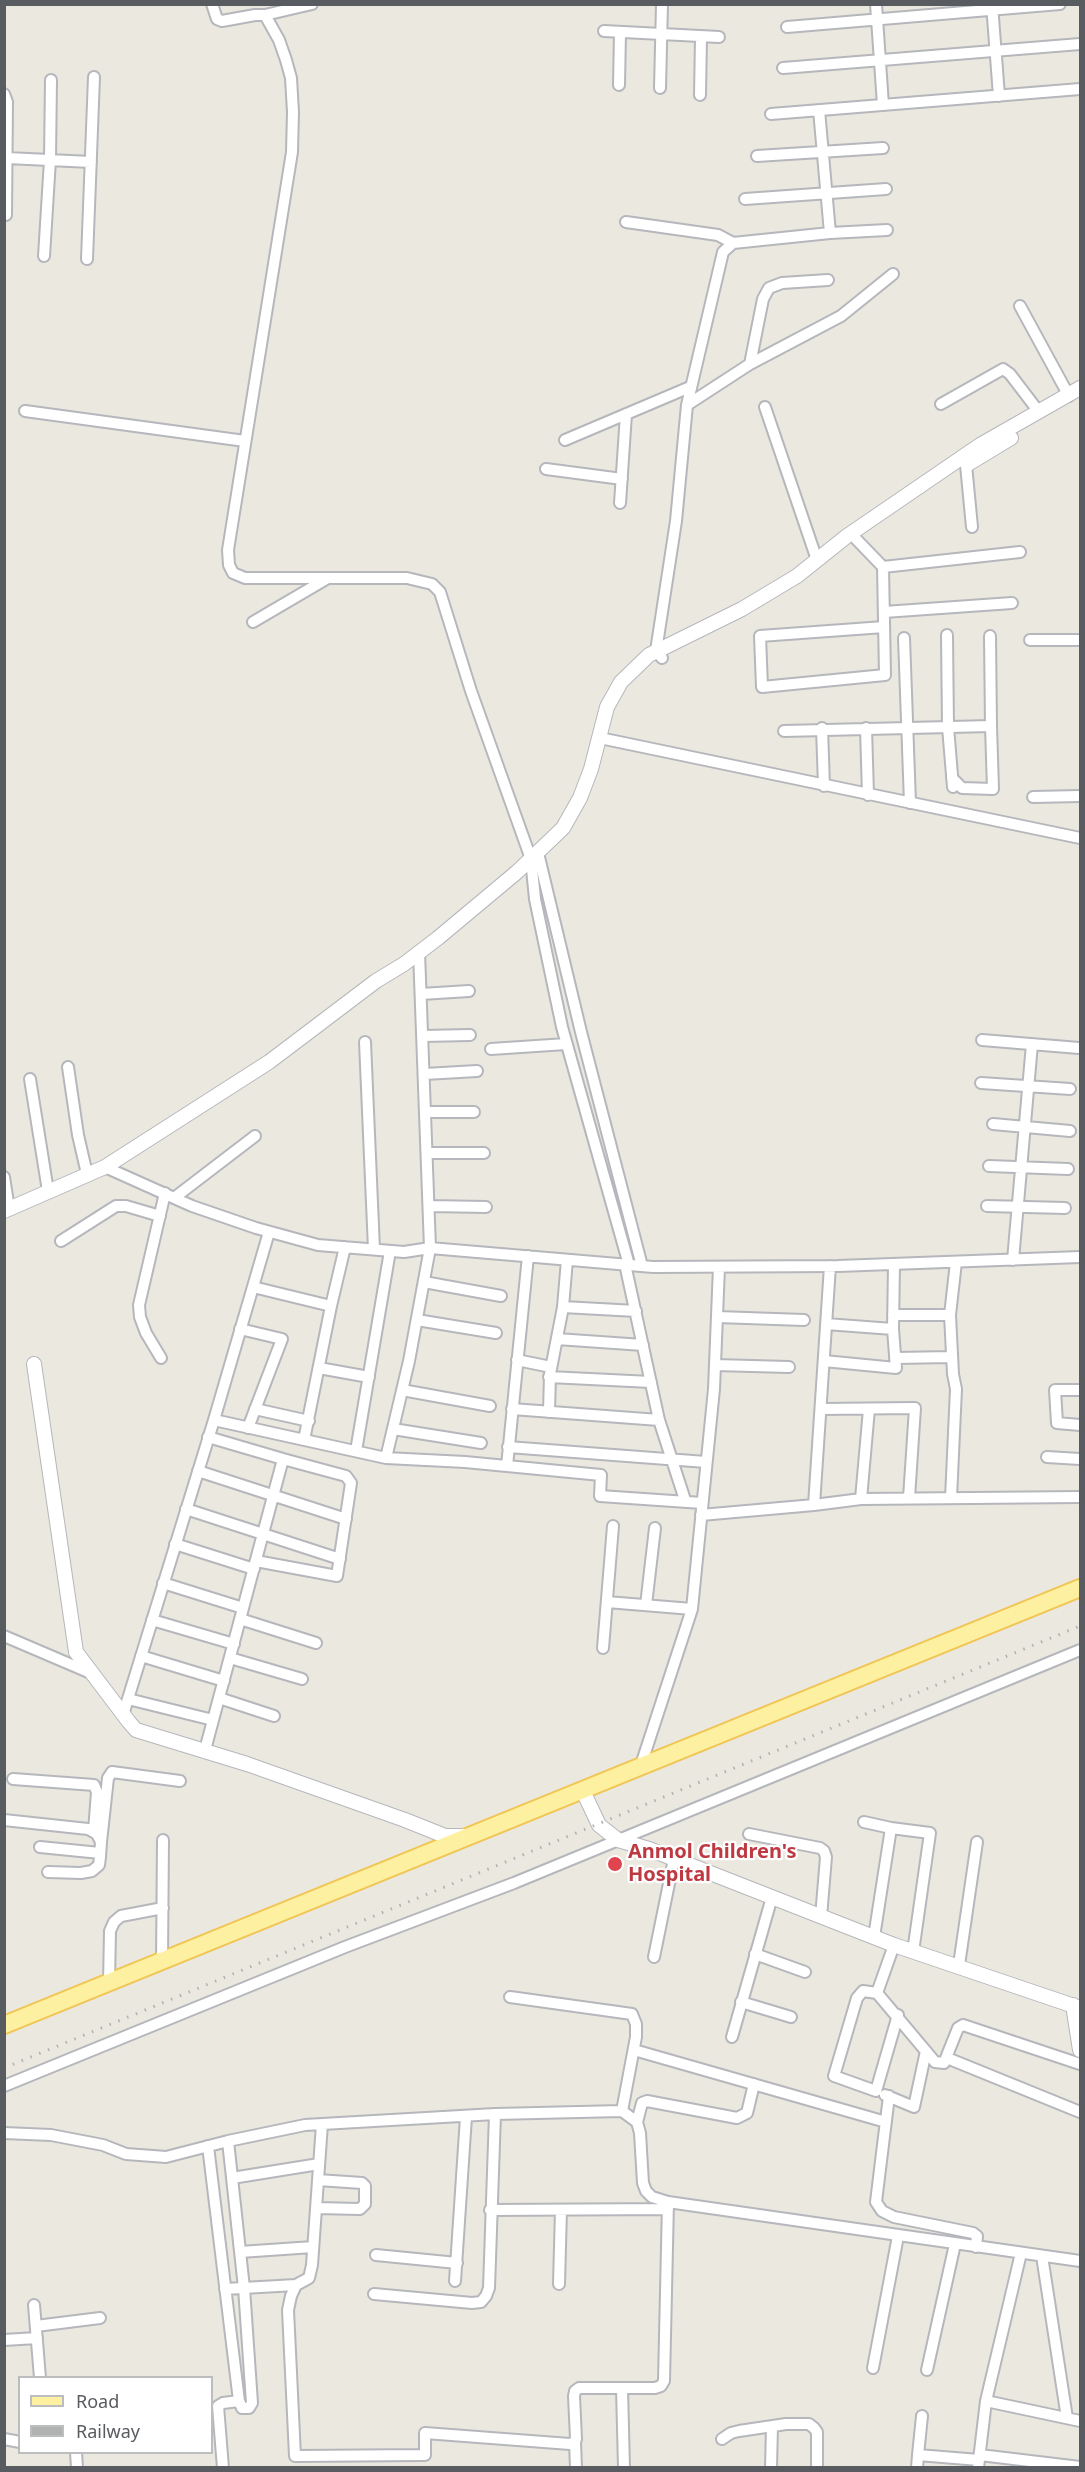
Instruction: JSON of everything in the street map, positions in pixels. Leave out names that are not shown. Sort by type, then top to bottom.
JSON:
[{"type":"main road","points":[[4,2025],[1080,1588]]},
{"type":"street","points":[[212,4],[217,19],[222,21],[265,15],[312,4]]},
{"type":"street","points":[[660,88],[662,4]]},
{"type":"street","points":[[876,4],[883,105]]},
{"type":"street","points":[[913,4],[914,16]]},
{"type":"street","points":[[787,27],[914,16],[953,9],[1060,4]]},
{"type":"street","points":[[992,7],[999,96]]},
{"type":"street","points":[[265,15],[279,40],[291,78],[293,132],[227,558],[233,573],[244,578],[418,579],[432,584],[440,592],[471,691],[534,856],[642,1266]]},
{"type":"street","points":[[604,31],[719,37]]},
{"type":"street","points":[[619,85],[620,32]]},
{"type":"street","points":[[700,95],[701,36]]},
{"type":"street","points":[[783,68],[1080,44]]},
{"type":"street","points":[[87,259],[94,77]]},
{"type":"street","points":[[44,256],[50,160],[51,80]]},
{"type":"street","points":[[771,114],[1080,89]]},
{"type":"street","points":[[4,94],[7,102],[6,215]]},
{"type":"street","points":[[819,110],[830,233]]},
{"type":"street","points":[[757,156],[883,148]]},
{"type":"street","points":[[7,158],[91,162]]},
{"type":"street","points":[[745,199],[886,189]]},
{"type":"street","points":[[626,222],[718,235],[733,243],[830,233],[887,230]]},
{"type":"street","points":[[659,655],[690,387],[723,252],[733,243]]},
{"type":"street","points":[[687,405],[750,364],[841,316],[893,274]]},
{"type":"street","points":[[750,364],[763,299],[769,288],[783,283],[828,280]]},
{"type":"street","points":[[1020,306],[1077,394]]},
{"type":"street","points":[[941,404],[1003,369],[1010,374],[1039,412]]},
{"type":"street","points":[[565,440],[690,387]]},
{"type":"street","points":[[659,655],[796,586],[847,543],[980,445],[1077,394]]},
{"type":"street","points":[[4,1177],[7,1210],[105,1167],[276,1057],[376,981],[419,952],[534,856],[563,828],[580,798],[600,738],[607,707],[621,682],[633,669],[797,576],[817,560],[847,543],[1077,394]]},
{"type":"street","points":[[765,407],[817,560]]},
{"type":"street","points":[[25,411],[245,441]]},
{"type":"street","points":[[620,503],[626,414]]},
{"type":"street","points":[[966,465],[972,527]]},
{"type":"street","points":[[546,469],[622,479]]},
{"type":"street","points":[[847,543],[883,567],[1020,552]]},
{"type":"street","points":[[883,567],[885,675],[762,687],[760,636],[884,627]]},
{"type":"street","points":[[253,622],[328,578]]},
{"type":"street","points":[[884,612],[1012,603]]},
{"type":"street","points":[[947,635],[948,727],[953,782],[962,788],[993,789],[990,636]]},
{"type":"street","points":[[904,638],[910,803]]},
{"type":"street","points":[[1030,640],[1080,640]]},
{"type":"street","points":[[784,731],[822,728],[991,726]]},
{"type":"street","points":[[822,728],[824,786]]},
{"type":"street","points":[[866,728],[868,795]]},
{"type":"street","points":[[600,738],[1080,838]]},
{"type":"street","points":[[1034,797],[1080,796]]},
{"type":"street","points":[[534,856],[535,899],[566,1044],[627,1265],[659,1420],[685,1500]]},
{"type":"street","points":[[386,1458],[417,1320],[430,1248],[427,1112],[419,952]]},
{"type":"street","points":[[421,994],[469,991]]},
{"type":"street","points":[[423,1036],[470,1035]]},
{"type":"street","points":[[982,1040],[1078,1048]]},
{"type":"street","points":[[365,1042],[374,1249]]},
{"type":"street","points":[[491,1049],[566,1044]]},
{"type":"street","points":[[1013,1260],[1032,1044]]},
{"type":"street","points":[[68,1067],[78,1135],[87,1174]]},
{"type":"street","points":[[425,1074],[477,1071]]},
{"type":"street","points":[[30,1079],[48,1191]]},
{"type":"street","points":[[981,1083],[1070,1089]]},
{"type":"street","points":[[427,1112],[474,1112]]},
{"type":"street","points":[[993,1124],[1070,1131]]},
{"type":"street","points":[[161,1358],[146,1333],[140,1317],[140,1305],[160,1216],[170,1196],[255,1136]]},
{"type":"street","points":[[428,1153],[484,1153]]},
{"type":"street","points":[[989,1166],[1068,1168]]},
{"type":"street","points":[[105,1167],[170,1196],[269,1232],[318,1245],[390,1251],[430,1248],[642,1266],[830,1266],[1080,1257]]},
{"type":"street","points":[[61,1241],[116,1206],[126,1206],[160,1216]]},
{"type":"street","points":[[429,1206],[486,1207]]},
{"type":"street","points":[[987,1206],[1065,1208]]},
{"type":"street","points":[[123,1715],[269,1232]]},
{"type":"street","points":[[304,1440],[345,1247]]},
{"type":"street","points":[[356,1451],[390,1251]]},
{"type":"street","points":[[507,1466],[528,1256]]},
{"type":"street","points":[[549,1412],[550,1372],[563,1307],[567,1260]]},
{"type":"street","points":[[951,1498],[956,1389],[950,1315],[956,1262]]},
{"type":"street","points":[[824,1361],[896,1368],[893,1329],[894,1264]]},
{"type":"street","points":[[814,1504],[830,1266]]},
{"type":"street","points":[[640,1768],[692,1609],[715,1365],[719,1267]]},
{"type":"street","points":[[424,1282],[501,1296]]},
{"type":"street","points":[[253,1287],[331,1306]]},
{"type":"street","points":[[563,1307],[636,1311]]},
{"type":"street","points":[[893,1315],[950,1315]]},
{"type":"street","points":[[717,1317],[804,1320]]},
{"type":"street","points":[[417,1320],[496,1333]]},
{"type":"street","points":[[826,1324],[893,1329]]},
{"type":"street","points":[[240,1329],[282,1339],[248,1428]]},
{"type":"street","points":[[557,1339],[643,1345]]},
{"type":"street","points":[[895,1358],[952,1357]]},
{"type":"street","points":[[518,1360],[550,1372],[651,1382]]},
{"type":"street","points":[[34,1364],[76,1652],[136,1730],[205,1750],[445,1836],[472,1836]]},
{"type":"street","points":[[715,1365],[789,1367]]},
{"type":"street","points":[[319,1368],[369,1377]]},
{"type":"street","points":[[402,1390],[490,1406]]},
{"type":"street","points":[[1080,1390],[1055,1390],[1057,1423],[1080,1425]]},
{"type":"street","points":[[821,1409],[915,1408],[909,1498]]},
{"type":"street","points":[[255,1409],[309,1421]]},
{"type":"street","points":[[512,1409],[659,1420]]},
{"type":"street","points":[[861,1499],[869,1409]]},
{"type":"street","points":[[214,1420],[386,1458],[601,1475],[600,1496],[685,1500],[702,1503]]},
{"type":"street","points":[[393,1429],[482,1443]]},
{"type":"street","points":[[175,1544],[255,1565],[337,1576],[351,1483],[346,1476],[208,1437]]},
{"type":"street","points":[[508,1447],[706,1462]]},
{"type":"street","points":[[1047,1457],[1080,1459]]},
{"type":"street","points":[[205,1750],[283,1459]]},
{"type":"street","points":[[198,1471],[346,1519]]},
{"type":"street","points":[[701,1515],[861,1499],[1080,1497]]},
{"type":"street","points":[[186,1509],[340,1559]]},
{"type":"street","points":[[603,1648],[613,1526]]},
{"type":"street","points":[[646,1605],[655,1528]]},
{"type":"street","points":[[163,1583],[243,1608]]},
{"type":"street","points":[[607,1602],[692,1609]]},
{"type":"street","points":[[240,1619],[316,1643]]},
{"type":"street","points":[[152,1620],[234,1644]]},
{"type":"street","points":[[4,1636],[93,1674]]},
{"type":"street","points":[[4,2086],[345,1947],[514,1883],[1080,1650]]},
{"type":"street","points":[[141,1656],[224,1681]]},
{"type":"street","points":[[230,1658],[302,1679]]},
{"type":"street","points":[[219,1698],[274,1716]]},
{"type":"street","points":[[128,1699],[213,1720]]},
{"type":"street","points":[[48,1872],[81,1873],[92,1871],[99,1865],[108,1778],[112,1772],[180,1781]]},
{"type":"street","points":[[13,1779],[94,1785],[97,1792],[94,1831],[100,1847]]},
{"type":"street","points":[[583,1791],[599,1825],[618,1840],[674,1859],[894,1946],[959,1965],[1077,2007],[1080,2050]]},
{"type":"street","points":[[4,1820],[94,1831]]},
{"type":"street","points":[[864,1822],[930,1833],[913,1952]]},
{"type":"street","points":[[874,1937],[891,1828]]},
{"type":"street","points":[[749,1834],[820,1848],[824,1851],[826,1857],[821,1917]]},
{"type":"street","points":[[162,1962],[163,1840]]},
{"type":"street","points":[[959,1965],[977,1842]]},
{"type":"street","points":[[40,1847],[100,1847]]},
{"type":"street","points":[[654,1957],[674,1859]]},
{"type":"street","points":[[732,2037],[754,1954],[772,1898]]},
{"type":"street","points":[[109,1983],[110,1931],[114,1922],[121,1917],[163,1908]]},
{"type":"street","points":[[877,1993],[894,1946]]},
{"type":"street","points":[[754,1954],[805,1971]]},
{"type":"street","points":[[926,2051],[914,2108],[889,2096],[834,2076],[857,1998],[863,1991],[877,1993],[939,2064],[944,2063],[958,2028],[963,2025],[1080,2064]]},
{"type":"street","points":[[510,1997],[632,2014],[636,2024],[634,2050],[622,2111]]},
{"type":"street","points":[[741,2002],[791,2017]]},
{"type":"street","points":[[876,2091],[898,2015]]},
{"type":"street","points":[[634,2050],[886,2122]]},
{"type":"street","points":[[947,2058],[1080,2112]]},
{"type":"street","points":[[668,2206],[652,2197],[646,2191],[643,2183],[640,2133],[637,2122],[642,2103],[647,2101],[737,2118],[747,2113],[754,2084]]},
{"type":"street","points":[[889,2096],[876,2202],[882,2211],[894,2217],[973,2233],[977,2236],[976,2247]]},
{"type":"street","points":[[4,2133],[51,2135],[102,2145],[126,2154],[166,2157],[305,2125],[495,2114],[622,2111],[637,2122]]},
{"type":"street","points":[[374,2294],[481,2302],[489,2288],[495,2114]]},
{"type":"street","points":[[455,2281],[466,2117]]},
{"type":"street","points":[[225,2289],[296,2285],[309,2278],[314,2247],[322,2124]]},
{"type":"street","points":[[208,2146],[239,2401],[242,2408],[249,2408],[252,2403],[244,2288],[228,2141]]},
{"type":"street","points":[[231,2178],[319,2164]]},
{"type":"street","points":[[316,2208],[360,2210],[365,2204],[365,2186],[362,2183],[318,2180]]},
{"type":"street","points":[[576,2468],[575,2391],[579,2388],[655,2388],[661,2386],[664,2381],[668,2206]]},
{"type":"street","points":[[490,2210],[668,2206],[1080,2260]]},
{"type":"street","points":[[559,2284],[561,2210]]},
{"type":"street","points":[[873,2368],[898,2236]]},
{"type":"street","points":[[927,2370],[955,2244]]},
{"type":"street","points":[[240,2252],[314,2247]]},
{"type":"street","points":[[979,2461],[986,2401],[1021,2253]]},
{"type":"street","points":[[376,2255],[457,2263]]},
{"type":"street","points":[[1042,2256],[1067,2418]]},
{"type":"street","points":[[296,2285],[288,2310],[295,2456],[425,2455],[425,2433],[574,2442]]},
{"type":"street","points":[[34,2304],[40,2376]]},
{"type":"street","points":[[36,2326],[100,2318]]},
{"type":"street","points":[[4,2340],[37,2338]]},
{"type":"street","points":[[622,2388],[624,2468]]},
{"type":"street","points":[[222,2468],[218,2406],[239,2401]]},
{"type":"street","points":[[986,2401],[1080,2421]]},
{"type":"street","points":[[917,2468],[922,2416]]},
{"type":"street","points":[[722,2439],[731,2433],[772,2426],[809,2424],[814,2427],[818,2445],[817,2468]]},
{"type":"street","points":[[771,2468],[772,2426]]},
{"type":"street","points":[[918,2455],[1080,2467]]},
{"type":"railway","points":[[4,2068],[1080,1626]]},
{"type":"place","name":"Anmol Children's Hospital","points":[[615,1864]]}]
